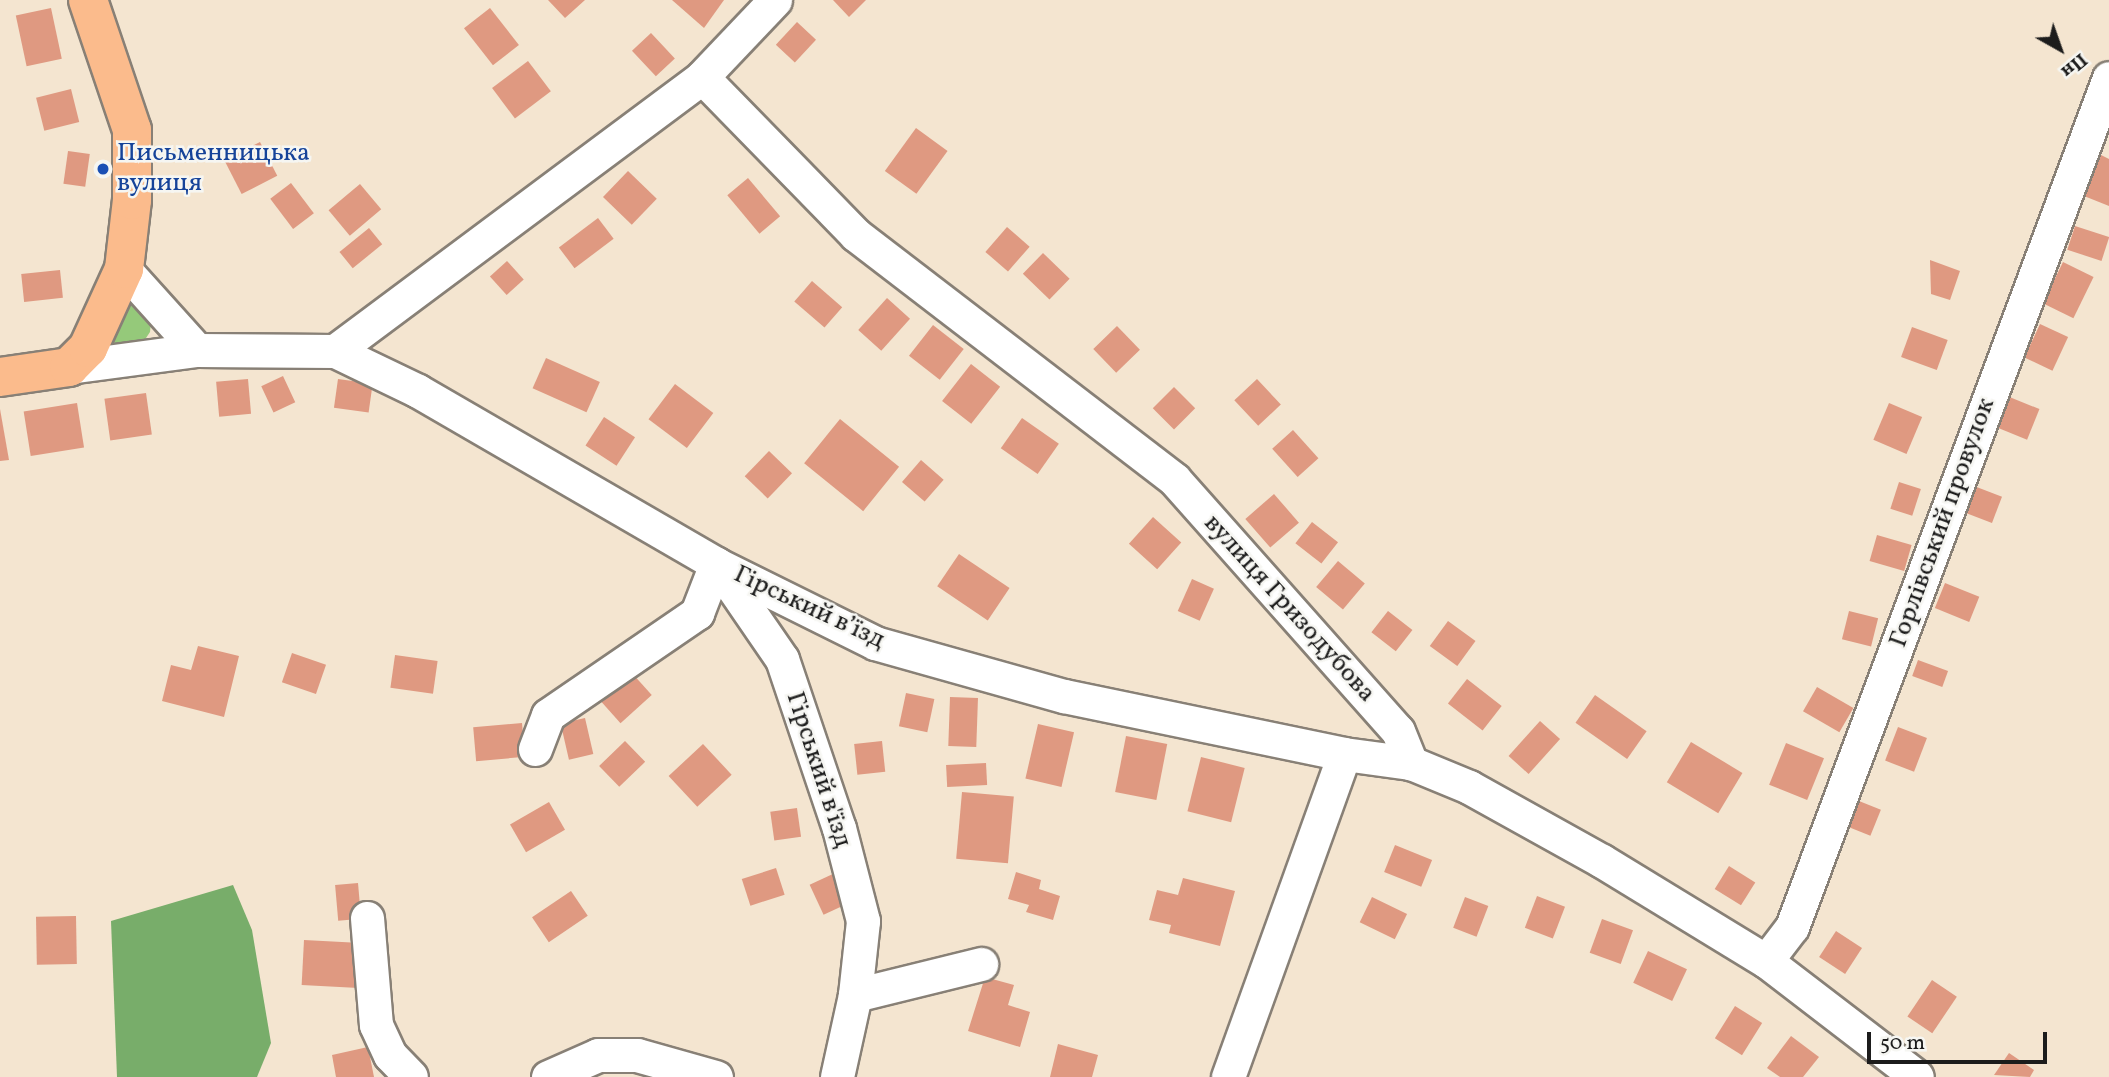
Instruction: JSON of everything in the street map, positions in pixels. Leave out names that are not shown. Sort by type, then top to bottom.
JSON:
[{"type":"main road","points":[[0,377],[69,367],[88,348],[124,269],[132,200],[132,130],[88,0]]},
{"type":"street","points":[[69,367],[197,350],[335,351],[702,77],[775,0]]},
{"type":"street","name":"вулиця Гризодубова","points":[[702,77],[856,235],[1174,479],[1398,731],[1411,763]]},
{"type":"street","name":"Горлівський провулок","points":[[1766,961],[1792,928],[2109,78]]},
{"type":"street","points":[[124,269],[197,350]]},
{"type":"street","name":"Гірський в’їзд","points":[[335,351],[418,391],[716,564],[875,643],[1064,696],[1345,754],[1411,763]]},
{"type":"street","points":[[534,749],[548,715],[698,613],[716,564]]},
{"type":"street","name":"Гірський в'їзд","points":[[716,564],[782,659],[839,828],[863,921],[855,995],[837,1077]]},
{"type":"street","points":[[1228,1077],[1345,754]]},
{"type":"street","points":[[1411,763],[1469,787],[1602,860],[1766,961],[1916,1077]]},
{"type":"street","points":[[368,918],[376,1025],[390,1055],[411,1077]]},
{"type":"street","points":[[855,995],[981,964]]},
{"type":"street","points":[[548,1077],[598,1055],[638,1055],[716,1077]]},
{"type":"green space","points":[[128,297],[151,322],[150,332],[144,341],[121,347],[108,343]]},
{"type":"green space","points":[[233,885],[252,930],[271,1043],[257,1077],[117,1077],[111,921]]},
{"type":"building","points":[[548,0],[585,0],[565,18]]},
{"type":"building","points":[[672,0],[724,0],[704,28]]},
{"type":"building","points":[[833,0],[866,0],[849,17]]},
{"type":"building","points":[[51,8],[62,59],[27,66],[16,15]]},
{"type":"building","points":[[490,8],[519,45],[493,65],[464,28]]},
{"type":"building","points":[[797,22],[816,40],[795,62],[776,45]]},
{"type":"building","points":[[651,33],[675,59],[656,76],[632,51]]},
{"type":"building","points":[[528,61],[551,91],[515,118],[492,88]]},
{"type":"building","points":[[71,89],[79,122],[44,131],[36,98]]},
{"type":"building","points":[[916,128],[948,151],[916,194],[885,171]]},
{"type":"building","points":[[260,142],[277,176],[242,194],[224,160]]},
{"type":"building","points":[[68,151],[90,154],[85,187],[63,184]]},
{"type":"building","points":[[2101,155],[2109,159],[2109,206],[2084,196]]},
{"type":"building","points":[[628,171],[657,199],[632,225],[603,197]]},
{"type":"building","points":[[748,178],[780,216],[759,234],[727,195]]},
{"type":"building","points":[[291,183],[314,213],[293,229],[270,199]]},
{"type":"building","points":[[360,184],[381,209],[350,236],[329,210]]},
{"type":"building","points":[[598,218],[614,239],[575,268],[559,247]]},
{"type":"building","points":[[2075,226],[2109,237],[2102,261],[2067,250]]},
{"type":"building","points":[[1007,227],[1030,247],[1008,272],[985,252]]},
{"type":"building","points":[[369,228],[382,244],[353,268],[339,252]]},
{"type":"building","points":[[1043,253],[1070,279],[1049,300],[1023,274]]},
{"type":"building","points":[[1930,260],[1960,271],[1950,300],[1931,294]]},
{"type":"building","points":[[507,261],[524,280],[507,295],[490,276]]},
{"type":"building","points":[[2063,262],[2094,277],[2073,318],[2043,303]]},
{"type":"building","points":[[60,270],[63,298],[24,302],[21,274]]},
{"type":"building","points":[[812,281],[842,307],[824,328],[794,301]]},
{"type":"building","points":[[887,298],[910,319],[881,351],[858,330]]},
{"type":"building","points":[[2040,324],[2068,337],[2052,371],[2024,358]]},
{"type":"building","points":[[933,325],[964,349],[940,380],[909,356]]},
{"type":"building","points":[[1117,326],[1140,350],[1116,373],[1093,349]]},
{"type":"building","points":[[1912,327],[1948,340],[1937,370],[1901,357]]},
{"type":"building","points":[[546,358],[600,382],[586,412],[533,388]]},
{"type":"building","points":[[971,364],[1000,387],[971,424],[942,401]]},
{"type":"building","points":[[283,376],[295,402],[274,412],[261,386]]},
{"type":"building","points":[[248,379],[251,414],[219,417],[216,382]]},
{"type":"building","points":[[338,379],[373,384],[369,413],[334,408]]},
{"type":"building","points":[[1257,379],[1281,405],[1258,426],[1234,400]]},
{"type":"building","points":[[675,384],[713,413],[687,448],[649,419]]},
{"type":"building","points":[[1174,387],[1195,408],[1174,429],[1153,408]]},
{"type":"building","points":[[146,393],[152,435],[110,440],[104,399]]},
{"type":"building","points":[[2007,396],[2039,409],[2027,440],[1995,427]]},
{"type":"building","points":[[77,403],[84,447],[31,456],[24,411]]},
{"type":"building","points":[[1889,403],[1922,417],[1907,454],[1873,440]]},
{"type":"building","points":[[0,409],[9,460],[0,461]]},
{"type":"building","points":[[604,417],[635,437],[617,466],[585,446]]},
{"type":"building","points":[[1022,418],[1059,444],[1038,474],[1001,448]]},
{"type":"building","points":[[840,419],[899,467],[863,511],[804,463]]},
{"type":"building","points":[[1293,430],[1318,458],[1298,477],[1272,449]]},
{"type":"building","points":[[769,451],[792,473],[768,498],[745,476]]},
{"type":"building","points":[[921,460],[944,480],[925,502],[902,482]]},
{"type":"building","points":[[1899,482],[1921,489],[1912,516],[1890,509]]},
{"type":"building","points":[[1974,486],[2002,497],[1992,523],[1964,512]]},
{"type":"building","points":[[1274,494],[1299,523],[1270,548],[1245,519]]},
{"type":"building","points":[[1153,517],[1181,542],[1157,569],[1129,544]]},
{"type":"building","points":[[1312,522],[1338,542],[1321,564],[1295,543]]},
{"type":"building","points":[[1877,535],[1912,545],[1904,571],[1870,561]]},
{"type":"building","points":[[959,554],[1010,588],[988,620],[937,586]]},
{"type":"building","points":[[1338,561],[1365,583],[1343,610],[1316,587]]},
{"type":"building","points":[[1192,579],[1214,589],[1200,621],[1178,611]]},
{"type":"building","points":[[1945,583],[1979,597],[1969,622],[1935,608]]},
{"type":"building","points":[[1388,611],[1412,630],[1396,651],[1371,632]]},
{"type":"building","points":[[1849,611],[1878,618],[1871,646],[1842,639]]},
{"type":"building","points":[[1448,621],[1476,641],[1457,666],[1430,646]]},
{"type":"building","points":[[198,646],[239,656],[224,717],[162,701],[171,665],[191,670]]},
{"type":"building","points":[[292,653],[326,665],[316,694],[282,682]]},
{"type":"building","points":[[395,655],[438,661],[433,694],[390,688]]},
{"type":"building","points":[[1918,660],[1948,671],[1942,687],[1912,676]]},
{"type":"building","points":[[631,672],[652,695],[621,723],[600,700]]},
{"type":"building","points":[[1467,679],[1502,706],[1483,731],[1448,703]]},
{"type":"building","points":[[1817,687],[1853,708],[1839,732],[1803,711]]},
{"type":"building","points":[[906,693],[934,699],[927,732],[899,726]]},
{"type":"building","points":[[1595,695],[1647,731],[1627,759],[1575,723]]},
{"type":"building","points":[[950,697],[978,698],[976,747],[948,746]]},
{"type":"building","points":[[585,718],[593,754],[569,760],[561,724]]},
{"type":"building","points":[[1540,721],[1560,739],[1529,774],[1509,756]]},
{"type":"building","points":[[522,723],[525,757],[476,761],[473,727]]},
{"type":"building","points":[[1038,724],[1074,732],[1061,787],[1025,779]]},
{"type":"building","points":[[1898,727],[1927,738],[1914,772],[1885,761]]},
{"type":"building","points":[[1126,736],[1167,744],[1156,800],[1115,792]]},
{"type":"building","points":[[625,741],[645,762],[619,787],[599,766]]},
{"type":"building","points":[[882,741],[885,772],[857,775],[854,744]]},
{"type":"building","points":[[1691,742],[1742,773],[1718,813],[1667,782]]},
{"type":"building","points":[[1786,743],[1824,758],[1807,800],[1769,785]]},
{"type":"building","points":[[703,744],[732,775],[697,807],[669,776]]},
{"type":"building","points":[[1201,757],[1245,768],[1231,822],[1187,811]]},
{"type":"building","points":[[986,763],[987,785],[947,787],[946,765]]},
{"type":"building","points":[[962,792],[1014,797],[1008,863],[956,859]]},
{"type":"building","points":[[1854,799],[1881,810],[1870,836],[1844,825]]},
{"type":"building","points":[[549,802],[565,830],[526,852],[510,824]]},
{"type":"building","points":[[797,808],[801,837],[774,840],[770,812]]},
{"type":"building","points":[[1395,845],[1432,860],[1421,887],[1384,872]]},
{"type":"building","points":[[1729,866],[1755,882],[1741,905],[1715,889]]},
{"type":"building","points":[[776,868],[785,895],[750,906],[742,879]]},
{"type":"building","points":[[1016,872],[1041,880],[1039,889],[1060,896],[1053,920],[1026,912],[1029,905],[1008,899]]},
{"type":"building","points":[[835,873],[849,903],[824,915],[810,885]]},
{"type":"building","points":[[1183,878],[1235,891],[1220,946],[1169,933],[1171,925],[1149,920],[1157,890],[1178,895]]},
{"type":"building","points":[[358,883],[361,919],[338,921],[335,885]]},
{"type":"building","points":[[571,891],[588,916],[549,942],[532,917]]},
{"type":"building","points":[[1537,896],[1565,907],[1553,938],[1525,928]]},
{"type":"building","points":[[1372,897],[1407,914],[1395,939],[1360,922]]},
{"type":"building","points":[[1465,897],[1488,906],[1477,937],[1453,928]]},
{"type":"building","points":[[76,916],[77,964],[37,965],[36,917]]},
{"type":"building","points":[[1602,919],[1633,930],[1621,964],[1590,953]]},
{"type":"building","points":[[1836,931],[1862,948],[1845,974],[1819,957]]},
{"type":"building","points":[[304,940],[361,943],[359,988],[302,985]]},
{"type":"building","points":[[1648,951],[1687,969],[1672,1001],[1633,983]]},
{"type":"building","points":[[985,977],[1014,985],[1008,1005],[1030,1012],[1020,1047],[968,1031]]},
{"type":"building","points":[[1932,980],[1957,997],[1932,1033],[1907,1016]]},
{"type":"building","points":[[1735,1006],[1762,1023],[1742,1055],[1715,1038]]},
{"type":"building","points":[[1791,1036],[1819,1057],[1803,1077],[1780,1077],[1767,1068]]},
{"type":"building","points":[[1058,1044],[1098,1055],[1092,1077],[1050,1077]]},
{"type":"building","points":[[368,1047],[374,1077],[336,1077],[332,1055]]},
{"type":"building","points":[[2009,1053],[2034,1070],[2030,1077],[1994,1075]]},
{"type":"place","name":"Письменницька вулиця","points":[[103,169]]}]
